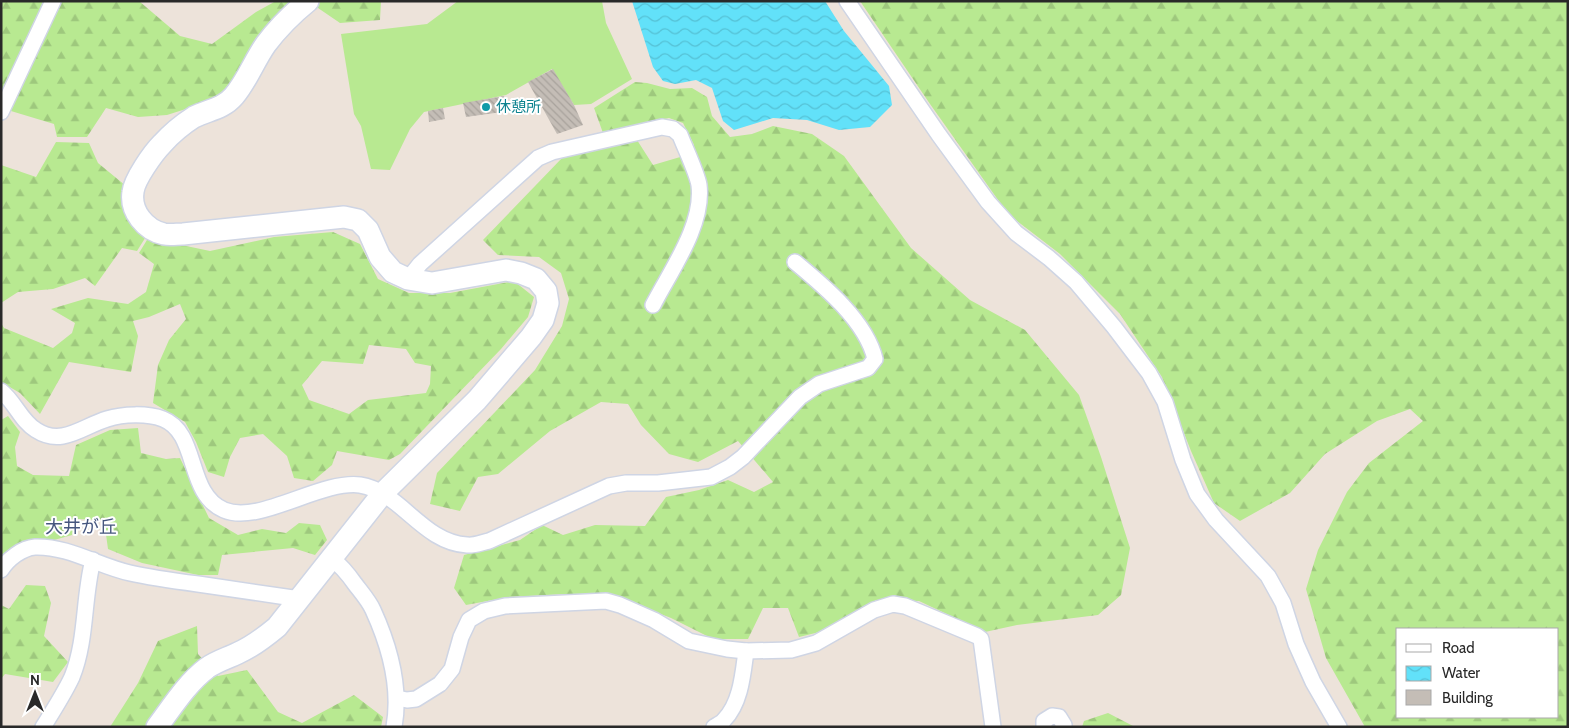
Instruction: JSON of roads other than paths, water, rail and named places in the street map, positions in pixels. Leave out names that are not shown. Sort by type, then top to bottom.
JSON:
[{"type":"street","points":[[1,112],[53,1]]},
{"type":"street","points":[[157,727],[195,678],[208,667],[221,659],[240,652],[262,639],[276,627],[383,493],[477,400],[531,337],[543,320],[548,303],[546,291],[536,279],[513,271],[506,270],[432,282],[408,279],[393,272],[380,257],[368,230],[358,220],[344,217],[183,234],[163,234],[151,228],[140,218],[133,206],[132,192],[136,180],[162,144],[179,128],[195,117],[223,106],[234,96],[266,44],[288,18],[308,1]]},
{"type":"street","points":[[847,1],[939,135],[988,202],[1016,233],[1049,258],[1076,282],[1149,373],[1165,402],[1183,460],[1197,494],[1216,520],[1268,576],[1283,603],[1296,644],[1312,682],[1339,727]]},
{"type":"street","points":[[408,279],[420,264],[538,158],[552,152],[662,127],[673,129],[680,135],[699,184],[698,210],[693,229],[653,305]]},
{"type":"street","points":[[1,391],[12,400],[22,416],[35,430],[48,436],[61,437],[76,433],[106,419],[124,416],[148,415],[173,424],[182,436],[201,487],[212,502],[225,510],[241,514],[255,512],[336,487],[358,485],[374,488],[383,493],[416,521],[448,542],[469,546],[489,541],[609,486],[710,477],[730,467],[743,457],[800,396],[819,384],[868,368],[874,359],[872,345],[860,326],[824,285],[795,262]]},
{"type":"street","points":[[1,570],[17,554],[32,547],[55,548],[128,573],[300,599]]},
{"type":"street","points":[[332,559],[342,566],[372,608],[392,664],[396,698],[394,727]]},
{"type":"street","points":[[43,727],[72,676],[86,612],[93,560]]},
{"type":"street","points":[[396,698],[416,699],[440,684],[452,669],[460,637],[469,620],[484,611],[505,606],[606,601],[654,620],[689,641],[746,651],[791,650],[816,643],[874,610],[893,604],[905,606],[981,639],[993,727]]},
{"type":"street","points":[[714,727],[724,720],[735,702],[742,684],[746,651]]},
{"type":"street","points":[[1044,727],[1044,721],[1052,716],[1060,717],[1064,724],[1063,727]]},
{"type":"water","points":[[632,1],[825,1],[844,31],[889,86],[892,105],[870,127],[839,130],[807,120],[773,118],[734,130],[723,121],[712,88],[696,80],[675,84],[663,81],[653,67]]},
{"type":"place","name":"休憩所","points":[[486,107]]},
{"type":"district","name":"大井が丘","points":[[81,527]]}]
